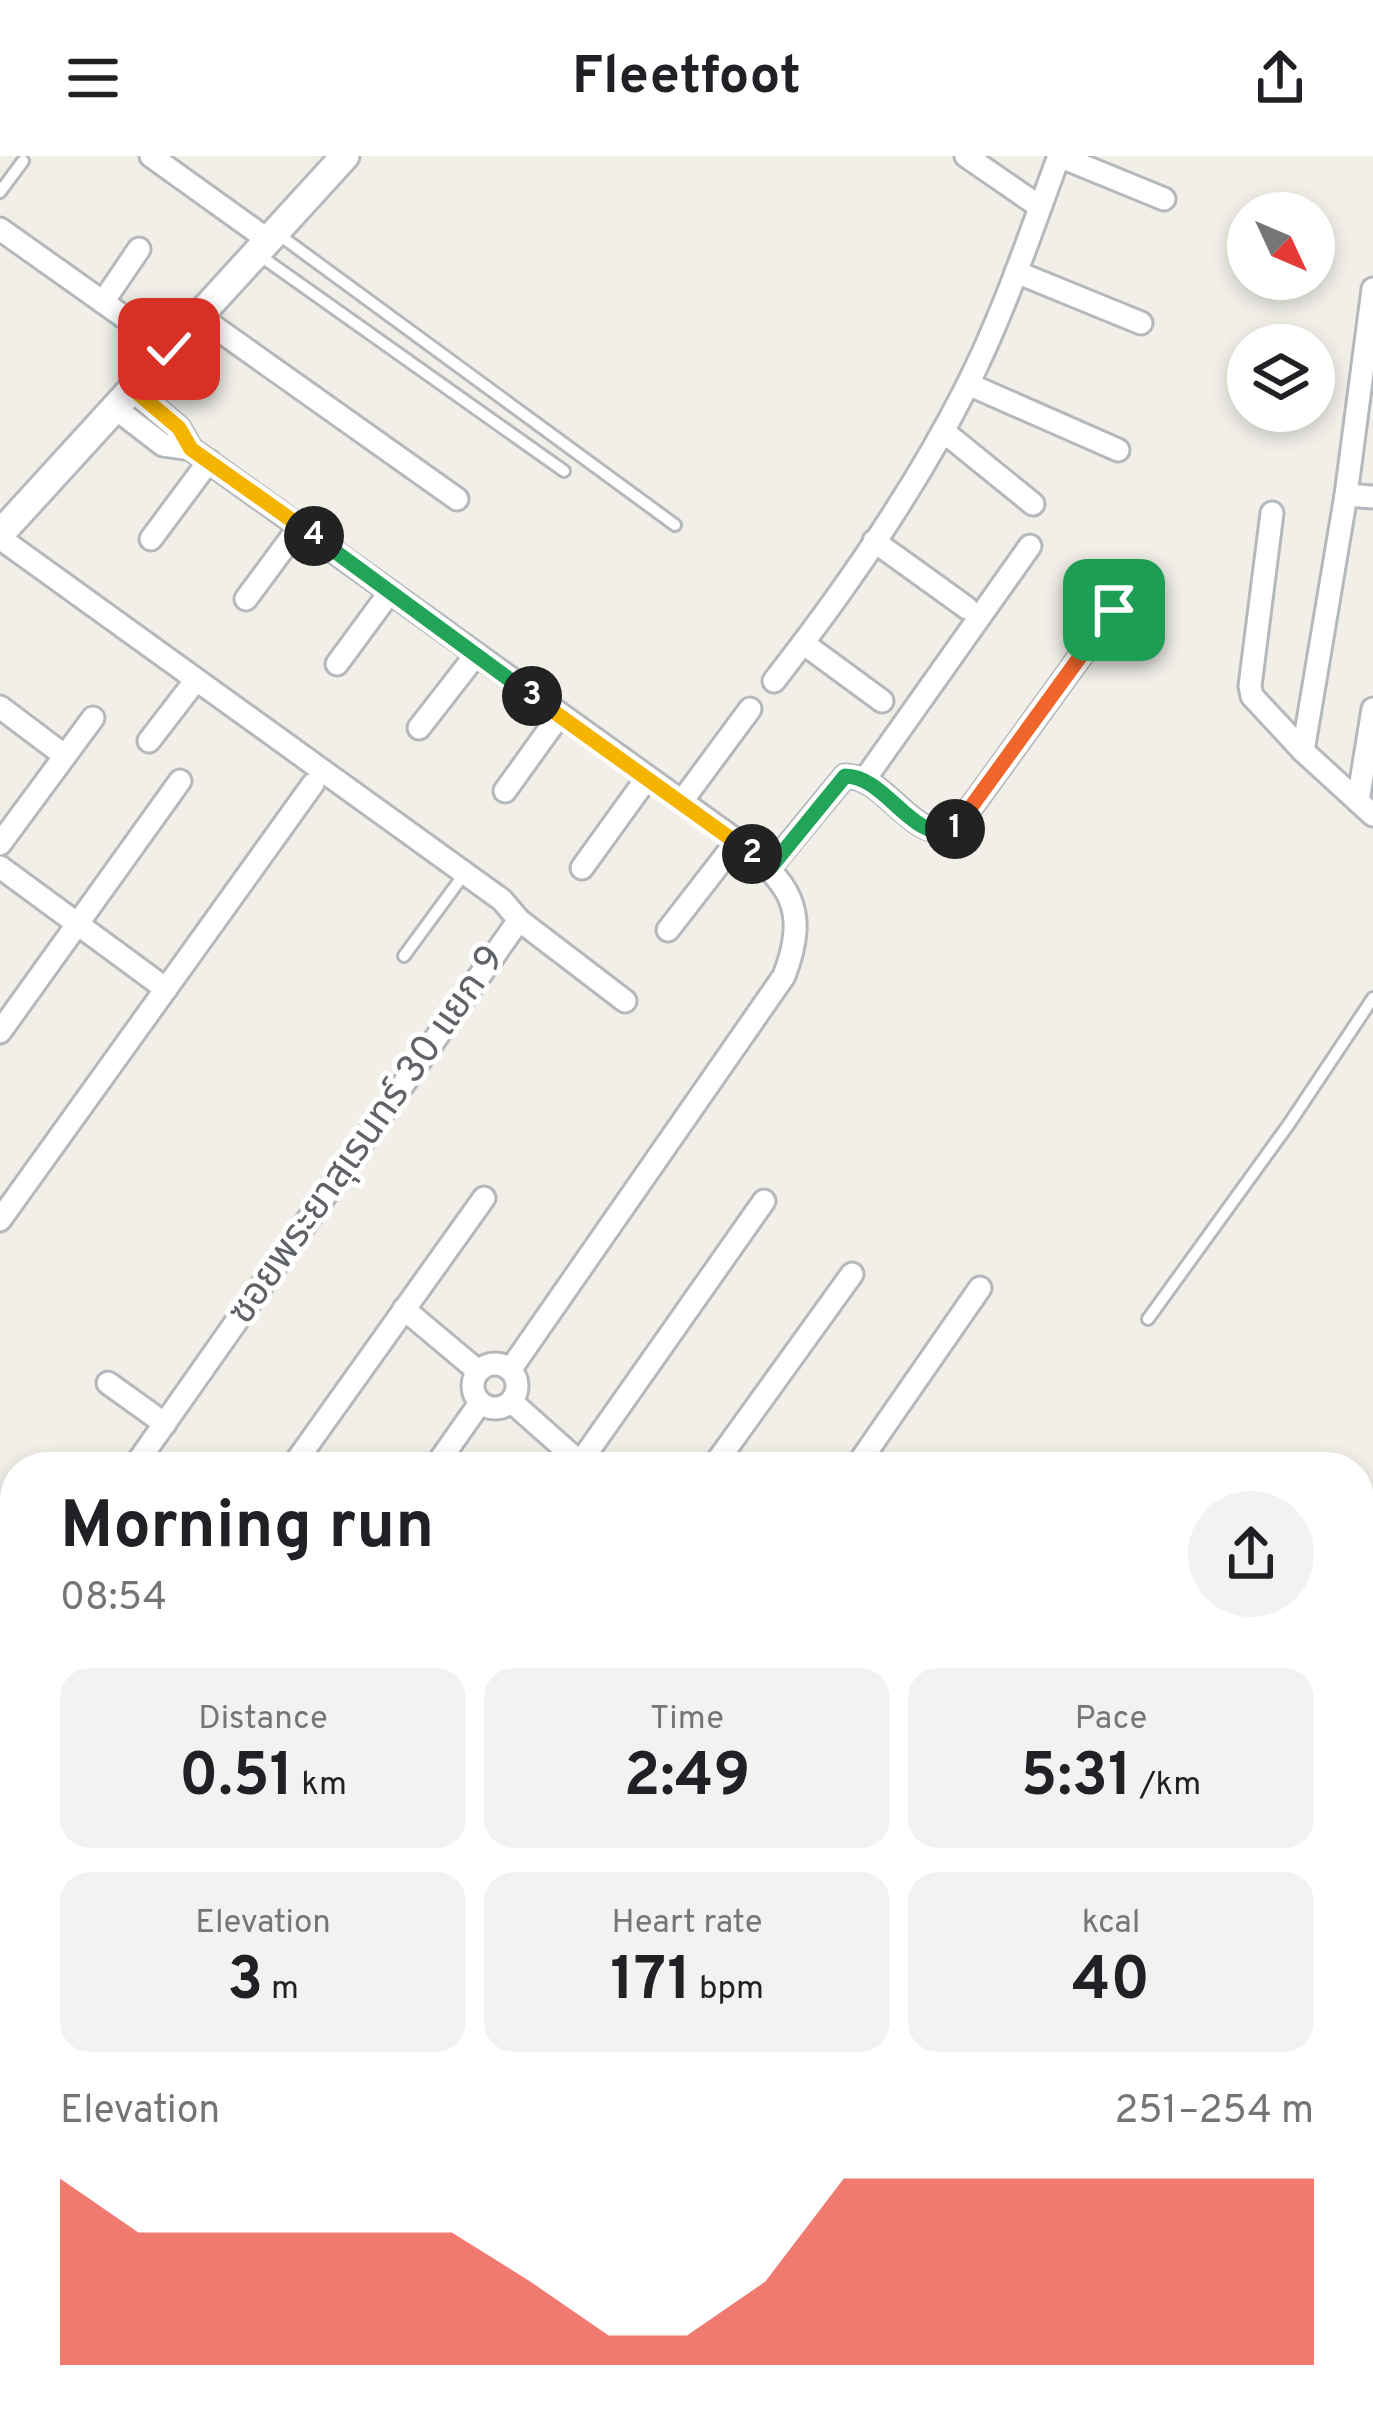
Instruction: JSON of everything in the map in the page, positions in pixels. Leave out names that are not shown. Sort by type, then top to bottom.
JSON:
[{"type":"street","points":[[151,156],[267,242]]},
{"type":"street","points":[[966,156],[1040,207]]},
{"type":"street","points":[[774,681],[874,541],[943,431],[1016,272],[1059,156],[1164,199]]},
{"type":"street","points":[[0,536],[342,157]]},
{"type":"street","points":[[0,229],[169,349]]},
{"type":"street","points":[[103,302],[139,249]]},
{"type":"street","points":[[1016,272],[1141,323]]},
{"type":"street","points":[[1303,751],[1346,495],[1373,289]]},
{"type":"street","points":[[199,316],[457,499]]},
{"type":"street","points":[[968,384],[1118,450]]},
{"type":"street","points":[[124,399],[179,428],[200,455],[737,841],[786,885],[793,903],[795,948],[784,976],[510,1370]]},
{"type":"street","points":[[943,431],[1033,504]]},
{"type":"street","points":[[151,539],[200,455]]},
{"type":"street","points":[[1346,495],[1373,497]]},
{"type":"street","points":[[1272,513],[1250,686],[1263,710],[1365,808]]},
{"type":"street","points":[[246,599],[301,526]]},
{"type":"street","name":"ซอยพระยาสุเรนทร์ 30 แยก 9","points":[[0,536],[465,873],[513,909],[519,920],[145,1452]]},
{"type":"street","points":[[874,541],[967,608]]},
{"type":"street","points":[[866,779],[1030,546]]},
{"type":"street","points":[[338,664],[390,592]]},
{"type":"street","points":[[770,868],[845,776],[866,779],[929,830],[943,833],[956,828],[1114,610]]},
{"type":"street","points":[[803,643],[882,701]]},
{"type":"street","points":[[419,728],[475,656]]},
{"type":"street","points":[[149,741],[196,680]]},
{"type":"street","points":[[0,707],[65,756]]},
{"type":"street","points":[[682,801],[750,709]]},
{"type":"street","points":[[1365,808],[1373,709]]},
{"type":"street","points":[[505,791],[559,716]]},
{"type":"street","points":[[0,842],[93,718]]},
{"type":"street","points":[[582,868],[647,778]]},
{"type":"street","points":[[0,1032],[180,781]]},
{"type":"street","points":[[0,1220],[313,784]]},
{"type":"street","points":[[668,931],[737,841]]},
{"type":"street","points":[[0,867],[166,989]]},
{"type":"street","points":[[519,920],[625,1001]]},
{"type":"street","points":[[303,1452],[484,1198]]},
{"type":"street","points":[[590,1452],[764,1202]]},
{"type":"street","points":[[724,1452],[852,1274]]},
{"type":"street","points":[[866,1452],[980,1288]]},
{"type":"street","points":[[404,1309],[478,1371]]},
{"type":"street","points":[[494,1364],[510,1370],[518,1385],[512,1402],[496,1409],[480,1403],[472,1388],[478,1371],[494,1364]]},
{"type":"street","points":[[108,1383],[166,1424]]},
{"type":"street","points":[[512,1402],[567,1452]]},
{"type":"street","points":[[446,1452],[480,1403]]},
{"type":"lane","points":[[0,193],[23,161]]},
{"type":"lane","points":[[267,242],[564,471]]},
{"type":"lane","points":[[267,242],[676,525]]},
{"type":"lane","points":[[404,956],[465,873]]},
{"type":"lane","points":[[1148,1319],[1373,998]]},
{"type":"route","points":[[169,349],[133,389],[179,428],[191,449],[770,868],[845,776],[866,779],[929,830],[943,833],[956,828],[1114,610]]}]
